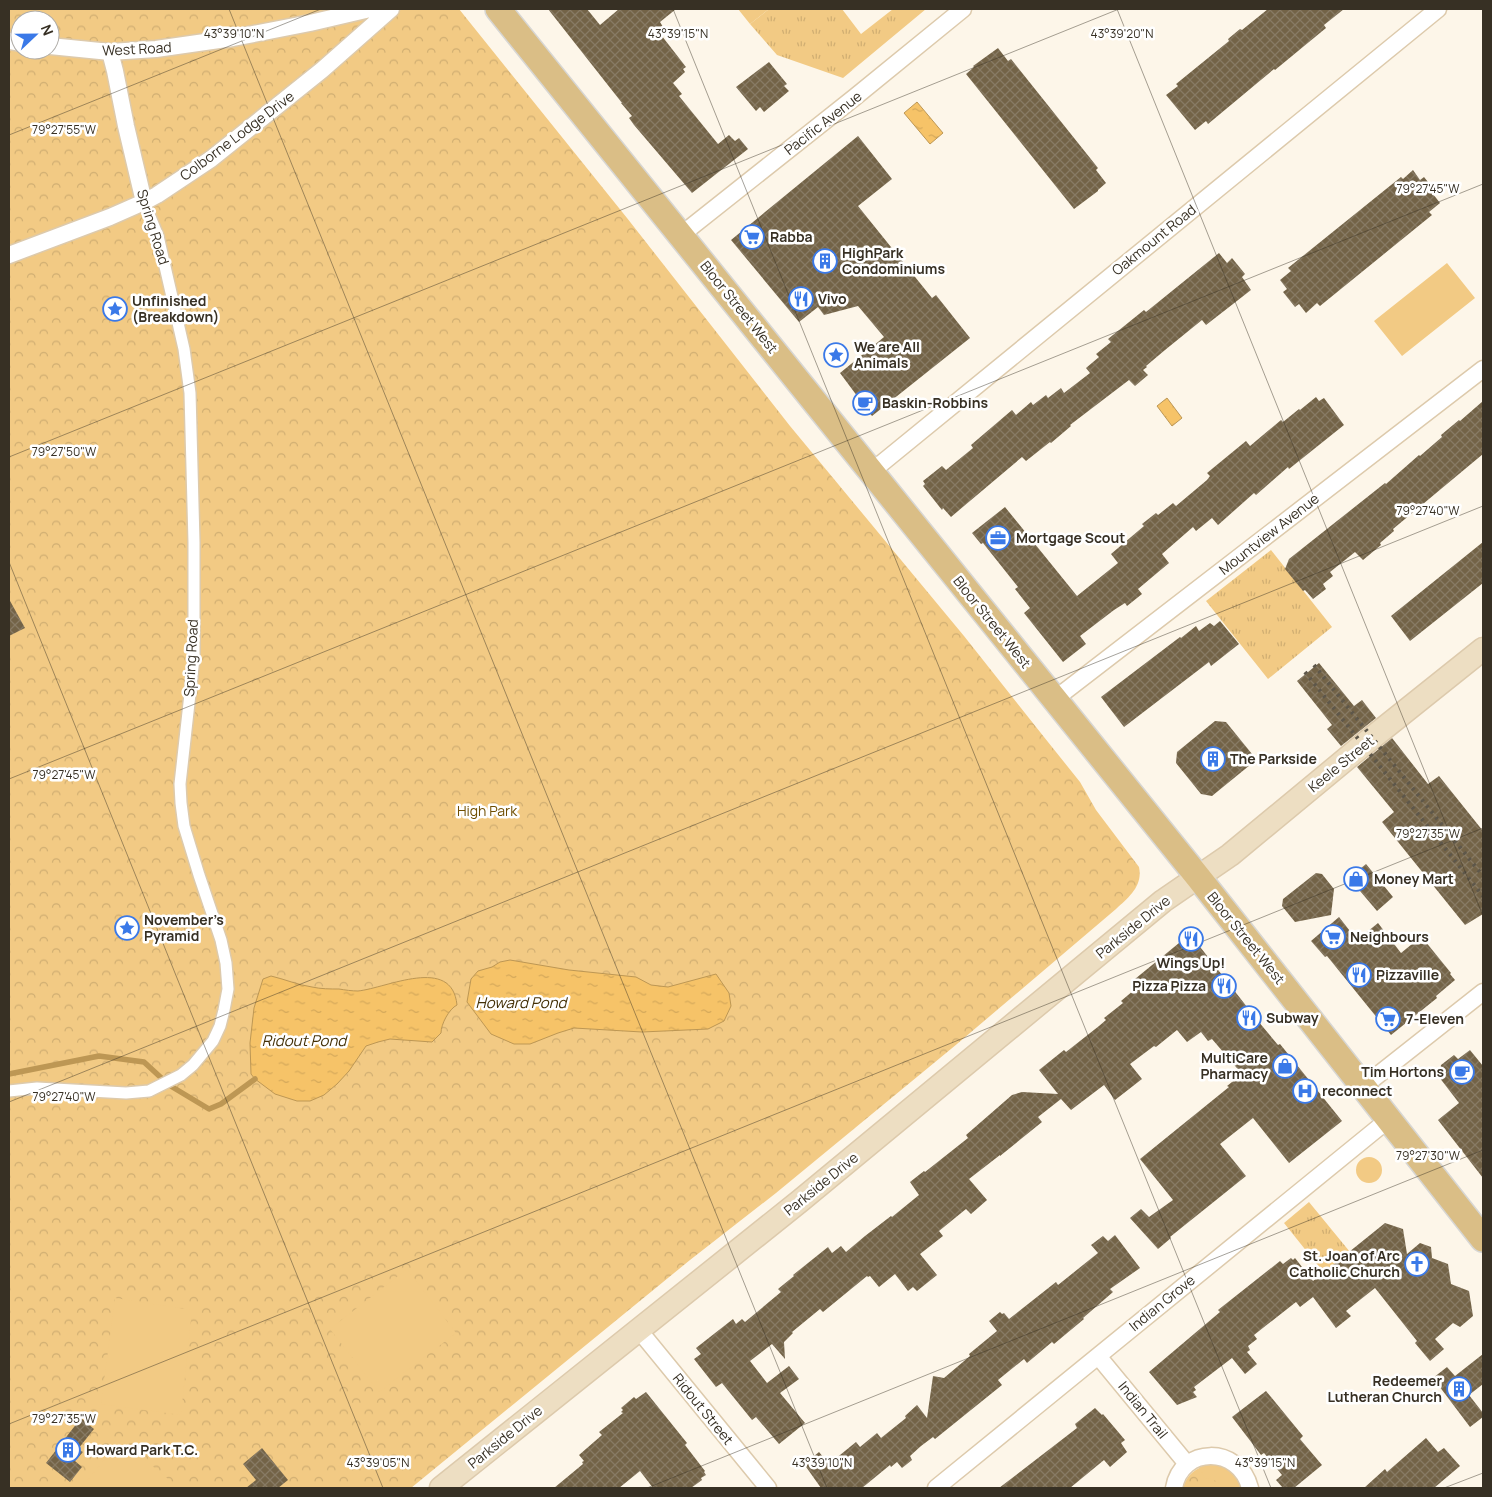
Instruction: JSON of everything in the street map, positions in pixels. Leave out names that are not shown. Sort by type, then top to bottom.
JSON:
[{"type":"main road","name":"Bloor Street West","points":[[498,9],[1198,877],[1483,1239]]},
{"type":"main road","name":"Keele Street","points":[[1198,877],[1230,855],[1363,745],[1483,650]]},
{"type":"main road","name":"Parkside Drive","points":[[441,1488],[800,1201],[1163,901],[1198,877]]},
{"type":"street","name":"West Road","points":[[60,47],[110,52],[156,49],[233,38],[370,9]]},
{"type":"street","name":"Colborne Lodge Drive","points":[[9,255],[110,217],[144,202],[210,160],[322,70],[392,9]]},
{"type":"street","name":"Pacific Avenue","points":[[681,235],[963,9]]},
{"type":"street","name":"Oakmount Road","points":[[871,472],[1438,9]]},
{"type":"street","name":"Spring Road","points":[[9,1091],[37,1088],[126,1093],[149,1091],[181,1075],[193,1065],[213,1040],[220,1026],[228,989],[226,963],[221,940],[187,834],[181,803],[180,784],[194,658],[194,542],[190,393],[184,349],[158,236],[144,202],[110,52]]},
{"type":"street","name":"Mountview Avenue","points":[[1055,699],[1483,369]]},
{"type":"street","points":[[1364,1086],[1483,992]]},
{"type":"street","name":"Indian Grove","points":[[936,1488],[1389,1119]]},
{"type":"street","name":"Ridout Street","points":[[638,1329],[768,1488]]},
{"type":"street","name":"Indian Trail","points":[[1098,1356],[1187,1464]]},
{"type":"street","points":[[1174,1488],[1178,1474],[1187,1464],[1209,1456],[1221,1457],[1232,1461],[1248,1480],[1250,1488]]},
{"type":"green space","name":"High Park","points":[[9,9],[459,9],[627,218],[790,426],[964,636],[1080,782],[1096,810],[1139,867],[1139,880],[1134,891],[1116,909],[957,1044],[776,1193],[690,1260],[411,1488],[9,1488]]},
{"type":"green space","points":[[738,9],[769,9],[750,24]]},
{"type":"green space","points":[[769,9],[842,9],[861,34],[893,9],[926,9],[843,78],[777,55],[750,24]]},
{"type":"green space","points":[[1447,263],[1475,298],[1402,356],[1374,321]]},
{"type":"green space","points":[[1271,550],[1332,627],[1268,679],[1206,601]]},
{"type":"green space","points":[[1369,1157],[1378,1161],[1382,1170],[1378,1179],[1369,1183],[1360,1179],[1356,1170],[1360,1161]]},
{"type":"green space","points":[[1309,1202],[1350,1252],[1324,1273],[1284,1223]]},
{"type":"green space","points":[[407,1269],[456,1333],[379,1392],[330,1329]]},
{"type":"green space","points":[[115,1298],[192,1310],[181,1415],[101,1404]]},
{"type":"green space","points":[[121,1440],[179,1488],[81,1488]]},
{"type":"green space","points":[[1209,1464],[1242,1488],[1183,1488],[1193,1472]]},
{"type":"green space","points":[[1209,1464],[1230,1470],[1237,1477],[1242,1488],[1224,1488],[1216,1481],[1205,1478],[1199,1467]]},
{"type":"water","points":[[917,102],[943,133],[930,144],[904,113]]},
{"type":"water","points":[[1167,398],[1182,418],[1172,426],[1157,406]]},
{"type":"water","name":"Howard Pond","points":[[510,960],[569,970],[636,977],[651,985],[668,987],[716,974],[729,993],[731,1006],[724,1021],[708,1029],[642,1032],[574,1028],[530,1044],[514,1044],[491,1034],[467,1002],[471,979],[478,971]]},
{"type":"water","name":"Ridout Pond","points":[[271,976],[315,988],[358,991],[416,978],[431,978],[444,981],[452,990],[457,1005],[448,1013],[442,1025],[441,1033],[432,1042],[390,1039],[366,1046],[349,1071],[324,1095],[310,1101],[297,1101],[275,1094],[251,1074],[250,1043],[254,1008],[263,979]]},
{"type":"building","points":[[548,9],[587,9],[600,25],[619,9],[676,9],[660,22],[663,27],[658,31],[686,67],[683,69],[685,72],[673,83],[682,94],[679,96],[718,144],[729,135],[735,141],[739,138],[748,149],[692,193],[634,125],[629,118],[632,116]]},
{"type":"building","points":[[1268,9],[1344,9],[1324,25],[1326,28],[1275,70],[1208,124],[1206,121],[1195,130],[1166,95],[1178,86],[1176,84],[1229,41],[1228,39]]},
{"type":"building","points":[[998,48],[1008,61],[1011,59],[1098,168],[1096,170],[1106,183],[1074,209],[966,74],[973,66]]},
{"type":"building","points":[[769,62],[787,84],[784,86],[789,91],[764,112],[760,107],[756,111],[736,87]]},
{"type":"building","name":"HighPark Condominiums","points":[[858,136],[892,179],[858,206],[932,298],[936,295],[970,338],[872,416],[840,373],[884,337],[858,306],[824,315],[818,307],[799,322],[731,240]]},
{"type":"building","points":[[1413,170],[1420,180],[1424,177],[1436,192],[1433,194],[1440,203],[1429,212],[1432,215],[1320,306],[1317,303],[1306,313],[1299,304],[1295,307],[1283,292],[1287,289],[1280,280],[1291,271],[1288,268],[1401,177],[1403,179]]},
{"type":"building","points":[[1219,253],[1227,263],[1232,258],[1245,274],[1242,277],[1251,290],[1206,325],[1202,320],[1165,350],[1146,366],[1143,370],[1148,375],[1135,386],[1129,380],[1026,461],[1022,457],[951,517],[943,508],[942,510],[923,486],[925,484],[923,481],[942,466],[946,470],[973,448],[971,445],[1012,410],[1016,415],[1031,402],[1033,405],[1046,395],[1048,398],[1061,388],[1064,393],[1090,373],[1086,368],[1099,357],[1096,354],[1111,342],[1108,339],[1144,310],[1146,312]]},
{"type":"building","points":[[1316,397],[1319,401],[1324,398],[1344,425],[1289,469],[1288,467],[1256,495],[1254,493],[1218,525],[1212,518],[1196,531],[1193,527],[1162,554],[1169,563],[1138,589],[1142,594],[1127,606],[1125,603],[1114,610],[1080,636],[1086,644],[1063,662],[1024,613],[1030,608],[1015,589],[1018,587],[983,543],[981,544],[972,533],[1005,507],[1077,596],[1118,563],[1111,554],[1144,526],[1142,524],[1156,513],[1158,515],[1173,503],[1176,506],[1207,480],[1210,476],[1207,473],[1246,441],[1250,446],[1281,420],[1283,422]]},
{"type":"building","points":[[1483,401],[1483,454],[1393,529],[1394,531],[1380,543],[1381,545],[1363,560],[1355,552],[1330,572],[1333,576],[1323,584],[1326,589],[1313,599],[1305,590],[1303,591],[1285,569],[1289,559],[1386,484]]},
{"type":"building","points":[[1483,542],[1483,583],[1410,641],[1391,616]]},
{"type":"building","points":[[9,599],[25,628],[9,636]]},
{"type":"building","points":[[1220,621],[1239,644],[1211,666],[1209,662],[1124,727],[1101,697],[1196,626],[1199,631],[1210,623],[1214,626]]},
{"type":"building","points":[[1319,663],[1354,706],[1362,700],[1376,718],[1341,746],[1327,729],[1332,725],[1297,681]]},
{"type":"building","name":"The Parkside","points":[[1215,721],[1226,722],[1252,754],[1250,765],[1212,796],[1201,794],[1176,763],[1177,752]]},
{"type":"building","points":[[1392,738],[1428,784],[1439,776],[1483,831],[1483,914],[1465,925],[1382,822],[1394,812],[1357,767]]},
{"type":"building","points":[[1366,864],[1393,897],[1377,911],[1349,878]]},
{"type":"building","points":[[1316,873],[1322,874],[1334,889],[1331,915],[1295,922],[1282,906],[1283,899]]},
{"type":"building","points":[[1339,917],[1357,940],[1378,923],[1401,953],[1417,940],[1421,944],[1425,941],[1455,980],[1436,996],[1437,998],[1391,1035],[1327,956],[1325,957],[1311,941]]},
{"type":"building","points":[[1190,934],[1258,1021],[1278,1045],[1280,1044],[1342,1121],[1289,1163],[1253,1118],[1220,1144],[1246,1176],[1170,1237],[1158,1249],[1130,1218],[1141,1209],[1149,1217],[1173,1200],[1140,1159],[1229,1087],[1227,1086],[1242,1074],[1212,1039],[1208,1041],[1201,1032],[1187,1042],[1177,1030],[1130,1064],[1142,1079],[1115,1100],[1104,1085],[1071,1110],[1061,1099],[1038,1117],[1042,1122],[969,1179],[987,1200],[971,1214],[966,1209],[939,1231],[943,1236],[920,1254],[937,1275],[917,1291],[913,1287],[908,1291],[895,1274],[879,1287],[870,1276],[867,1276],[823,1312],[820,1309],[792,1332],[784,1342],[785,1359],[772,1344],[750,1361],[767,1383],[789,1366],[799,1379],[780,1393],[805,1423],[779,1444],[756,1417],[752,1420],[722,1383],[716,1387],[694,1359],[701,1354],[696,1348],[733,1319],[736,1324],[742,1319],[745,1322],[781,1292],[778,1289],[793,1275],[828,1247],[832,1253],[841,1246],[846,1252],[892,1217],[919,1195],[910,1182],[968,1138],[966,1135],[1012,1095],[1022,1092],[1058,1094],[1039,1070],[1064,1050],[1066,1052],[1106,1020],[1104,1018],[1123,1003],[1121,1001],[1140,985],[1135,979]]},
{"type":"building","points":[[1470,1050],[1483,1066],[1483,1178],[1438,1120],[1459,1103],[1439,1077],[1441,1065],[1454,1055],[1458,1059]]},
{"type":"building","points":[[1385,1223],[1403,1229],[1407,1254],[1420,1243],[1431,1247],[1432,1258],[1448,1264],[1451,1284],[1469,1291],[1473,1316],[1460,1327],[1453,1323],[1435,1339],[1444,1349],[1430,1361],[1415,1343],[1417,1341],[1375,1288],[1346,1311],[1351,1316],[1336,1328],[1313,1297],[1300,1307],[1296,1302],[1254,1335],[1257,1339],[1248,1346],[1250,1350],[1247,1352],[1257,1364],[1245,1374],[1232,1358],[1194,1387],[1196,1390],[1193,1392],[1197,1397],[1177,1405],[1149,1372],[1220,1312],[1218,1310],[1280,1261],[1283,1264],[1291,1258],[1293,1260],[1295,1258],[1313,1281]]},
{"type":"building","points":[[1115,1235],[1140,1268],[1110,1289],[1113,1292],[1084,1319],[1054,1344],[1052,1342],[1027,1363],[1024,1359],[998,1380],[1002,1385],[935,1439],[933,1437],[921,1446],[910,1456],[912,1460],[902,1468],[897,1462],[891,1467],[890,1465],[862,1488],[821,1488],[804,1464],[819,1452],[829,1464],[856,1442],[860,1447],[877,1433],[881,1438],[906,1418],[905,1416],[917,1405],[927,1418],[933,1376],[944,1378],[997,1331],[989,1321],[1000,1312],[1004,1313],[1009,1319],[1056,1282],[1058,1285],[1098,1253],[1091,1245],[1103,1236],[1108,1241]]},
{"type":"building","name":"Redeemer Lutheran Church","points":[[1483,1354],[1483,1384],[1469,1395],[1483,1413],[1483,1417],[1470,1427],[1433,1378],[1447,1367],[1455,1376]]},
{"type":"building","points":[[1266,1391],[1303,1436],[1300,1439],[1322,1465],[1294,1488],[1283,1488],[1276,1480],[1282,1475],[1264,1453],[1261,1455],[1232,1417]]},
{"type":"building","points":[[646,1392],[687,1443],[685,1445],[705,1471],[706,1475],[701,1478],[702,1480],[691,1488],[653,1488],[640,1471],[619,1488],[554,1488],[583,1464],[582,1462],[584,1461],[579,1455],[602,1435],[599,1432],[623,1413],[621,1408],[634,1397],[636,1399]]},
{"type":"building","points":[[1095,1408],[1103,1414],[1125,1440],[1121,1443],[1127,1452],[1110,1467],[1104,1460],[1070,1488],[999,1488],[1077,1428],[1075,1424]]},
{"type":"building","name":"Howard Park T.C.","points":[[81,1418],[94,1429],[78,1449],[83,1452],[75,1461],[82,1467],[70,1482],[46,1463]]},
{"type":"building","points":[[1426,1438],[1438,1452],[1444,1448],[1460,1466],[1434,1488],[1364,1488],[1385,1469],[1387,1472]]},
{"type":"building","points":[[262,1448],[288,1480],[278,1488],[246,1488],[256,1480],[243,1464]]},
{"type":"waterway","points":[[9,1074],[99,1056],[144,1062],[169,1085],[209,1109],[221,1104],[255,1079]]},
{"type":"railway","points":[[1314,665],[1483,876]]},
{"type":"railway","points":[[1305,672],[1483,896]]},
{"type":"place","name":"Rabba","points":[[752,237]]},
{"type":"place","name":"HighPark Condominiums","points":[[825,261]]},
{"type":"place","name":"Vivo","points":[[801,299]]},
{"type":"place","name":"Unfinished (Breakdown)","points":[[115,309]]},
{"type":"place","name":"We are All Animals","points":[[836,355]]},
{"type":"place","name":"Baskin-Robbins","points":[[865,403]]},
{"type":"place","name":"Mortgage Scout","points":[[998,538]]},
{"type":"place","name":"The Parkside","points":[[1213,759]]},
{"type":"place","name":"Money Mart","points":[[1356,879]]},
{"type":"place","name":"November’s Pyramid","points":[[127,928]]},
{"type":"place","name":"Neighbours","points":[[1333,937]]},
{"type":"place","name":"Wings Up!","points":[[1191,939]]},
{"type":"place","name":"Pizzaville","points":[[1359,975]]},
{"type":"place","name":"Pizza Pizza","points":[[1224,986]]},
{"type":"place","name":"Subway","points":[[1249,1018]]},
{"type":"place","name":"7-Eleven","points":[[1388,1019]]},
{"type":"place","name":"MultiCare Pharmacy","points":[[1285,1066]]},
{"type":"place","name":"Tim Hortons","points":[[1462,1072]]},
{"type":"place","name":"reconnect","points":[[1305,1091]]},
{"type":"place","name":"St. Joan of Arc Catholic Church","points":[[1417,1264]]},
{"type":"place","name":"Redeemer Lutheran Church","points":[[1459,1389]]},
{"type":"place","name":"Howard Park T.C.","points":[[68,1450]]}]
